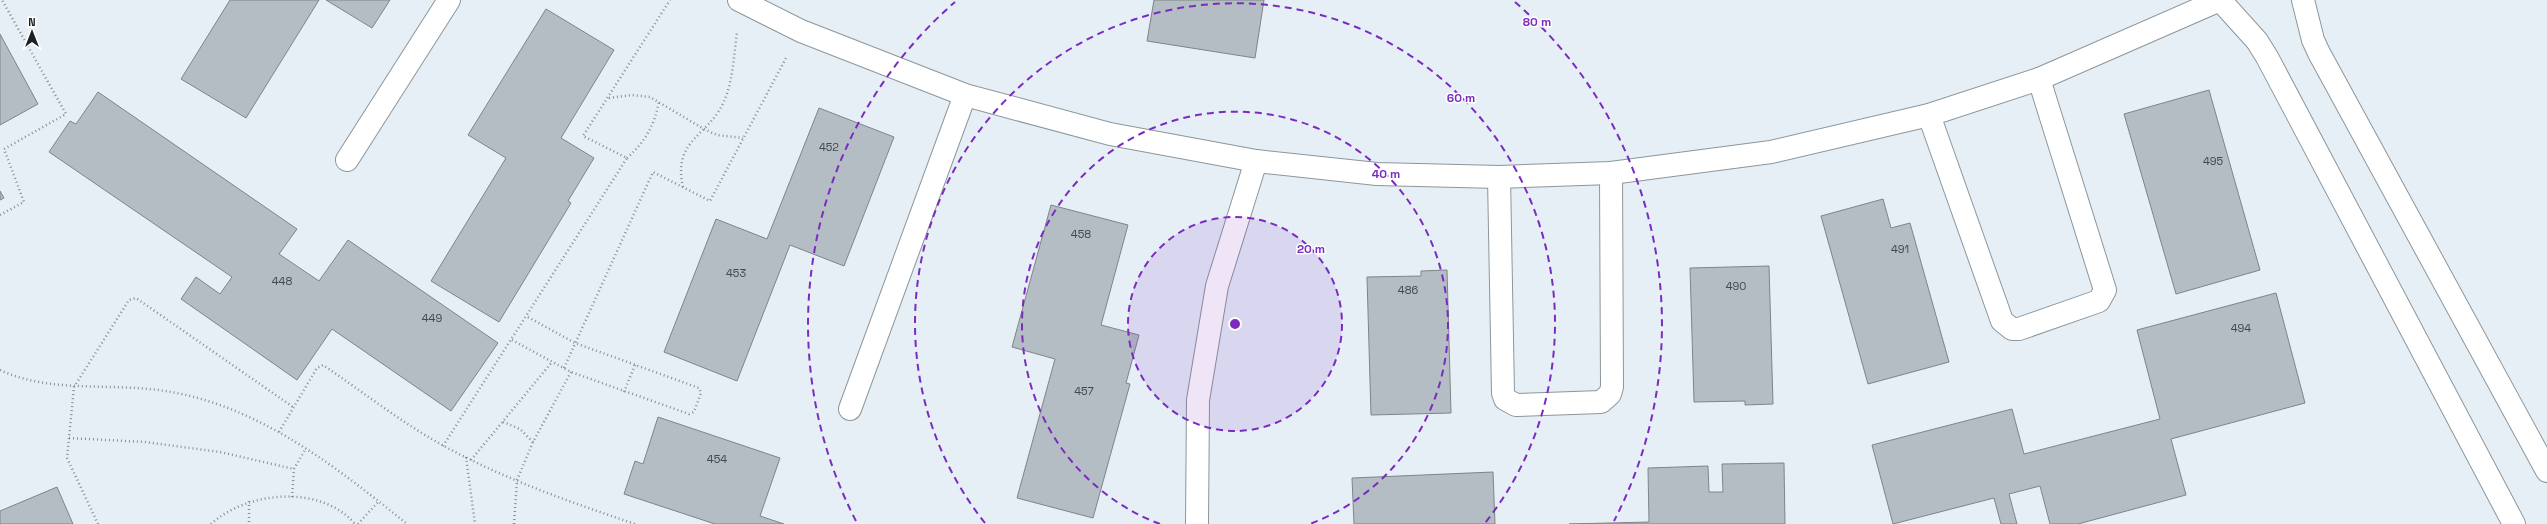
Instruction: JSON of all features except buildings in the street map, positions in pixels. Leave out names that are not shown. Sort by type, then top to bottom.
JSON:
[{"type":"street","points":[[347,160],[450,0]]},
{"type":"street","points":[[740,1],[801,31],[965,94],[1110,134],[1256,161],[1377,174],[1499,177],[1611,173],[1771,152],[1929,115],[2039,79],[2220,0],[2257,41],[2267,57],[2514,524]]},
{"type":"street","points":[[2303,0],[2312,40],[2547,472]]},
{"type":"street","points":[[1929,115],[2002,321],[2012,329],[2019,329],[2099,301],[2105,290],[2039,79]]},
{"type":"street","points":[[850,409],[965,94]]},
{"type":"street","points":[[1197,524],[1200,393],[1217,286],[1256,161]]},
{"type":"street","points":[[1499,177],[1503,393],[1505,398],[1516,405],[1601,402],[1610,394],[1612,387],[1611,173]]},
{"type":"path","points":[[0,215],[24,202],[4,149],[66,114],[2,0]]},
{"type":"path","points":[[627,158],[583,136],[670,0]]},
{"type":"path","points":[[683,187],[679,170],[683,155],[690,142],[717,114],[725,99],[740,1]]},
{"type":"path","points":[[564,368],[654,172],[710,201],[801,31]]},
{"type":"path","points":[[608,98],[642,94],[717,135],[743,138]]},
{"type":"path","points":[[443,446],[627,158],[647,136],[655,120],[659,102]]},
{"type":"path","points":[[98,524],[67,458],[74,387],[129,300],[136,298],[293,407]]},
{"type":"path","points":[[512,340],[571,372],[689,414],[694,412],[701,393],[699,388],[576,343],[526,316]]},
{"type":"path","points":[[471,460],[552,362]]},
{"type":"path","points":[[280,432],[293,407],[317,368],[323,365],[443,446],[517,480],[635,524]]},
{"type":"path","points":[[624,392],[636,365]]},
{"type":"path","points":[[0,370],[42,383],[74,387],[116,386],[159,390],[200,398],[241,413],[280,432],[306,448],[379,501],[407,524]]},
{"type":"path","points":[[514,524],[517,480],[533,442],[571,372]]},
{"type":"path","points":[[503,422],[520,429],[533,442]]},
{"type":"path","points":[[69,438],[145,442],[220,452],[294,470]]},
{"type":"path","points":[[292,497],[294,470],[306,448]]},
{"type":"path","points":[[466,457],[475,524]]},
{"type":"path","points":[[211,524],[220,515],[249,501],[270,497],[292,497],[314,500],[334,509],[357,524],[379,501]]},
{"type":"path","points":[[249,501],[249,524]]}]
